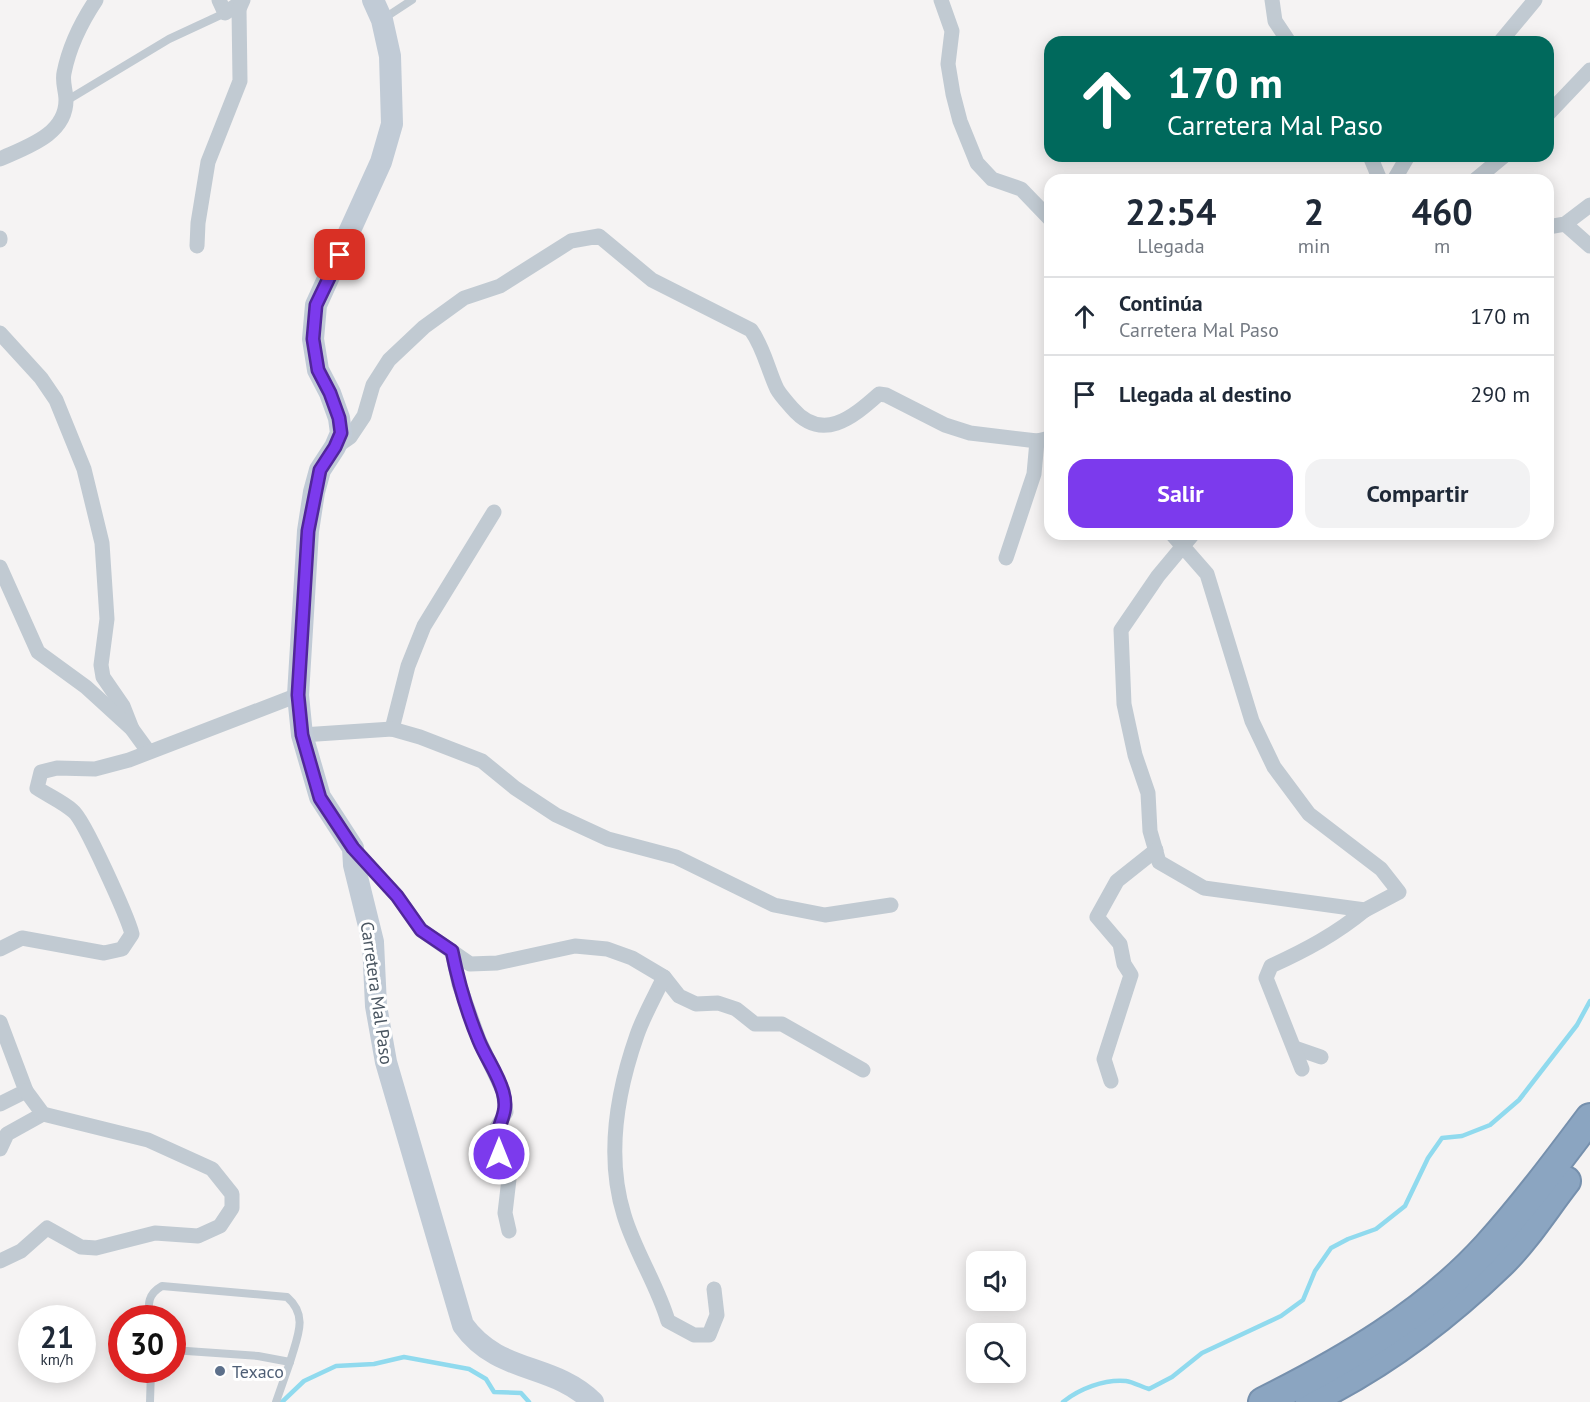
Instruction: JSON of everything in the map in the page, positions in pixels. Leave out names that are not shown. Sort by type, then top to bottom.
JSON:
[{"type":"highway","points":[[1263,1402],[1333,1367],[1403,1320],[1450,1282],[1486,1248],[1590,1118]]},
{"type":"highway","points":[[1306,1402],[1347,1382],[1457,1303],[1502,1262],[1590,1149]]},
{"type":"street","points":[[0,159],[49,135],[64,116],[66,101],[63,75],[70,53],[96,0]]},
{"type":"street","points":[[941,0],[952,31],[948,64],[953,94],[960,122],[977,163],[992,179],[1021,189],[1044,213]]},
{"type":"street","points":[[1272,0],[1275,21],[1285,36]]},
{"type":"street","points":[[1505,36],[1535,0]]},
{"type":"street","points":[[197,246],[198,223],[208,162],[240,81],[231,6]]},
{"type":"street","name":"Carretera Mal Paso","points":[[378,10],[390,56],[392,124],[381,162],[316,305],[313,339],[318,370],[339,418],[341,433],[320,470],[308,531],[298,695],[302,735],[320,798],[353,848],[354,865],[373,942],[376,1006],[386,1062],[463,1325],[474,1341],[492,1354],[559,1378],[580,1389],[593,1402]]},
{"type":"street","points":[[1554,108],[1590,70]]},
{"type":"street","points":[[1482,174],[1497,162]]},
{"type":"street","points":[[1554,226],[1565,224],[1590,205]]},
{"type":"street","points":[[1565,224],[1590,246]]},
{"type":"street","points":[[335,447],[350,437],[364,417],[374,385],[389,360],[424,327],[464,298],[500,286],[571,241],[599,237],[631,260],[652,280],[751,330],[758,339],[778,392],[801,418],[819,425],[836,424],[855,415],[879,394],[886,395],[945,425],[970,433],[1043,439],[1006,558]]},
{"type":"street","points":[[0,333],[41,378],[56,400],[84,469],[102,543],[107,619],[101,665],[103,677],[123,706],[132,729]]},
{"type":"street","points":[[392,729],[408,666],[424,626],[494,512]]},
{"type":"street","points":[[1177,540],[1206,574],[1252,721],[1274,767],[1309,814],[1381,869],[1399,892],[1365,910],[1337,933],[1310,949],[1271,966],[1267,971],[1266,978],[1302,1069]]},
{"type":"street","points":[[1188,540],[1158,576],[1121,630],[1124,704],[1135,755],[1148,793],[1150,831],[1159,862],[1204,888],[1365,910]]},
{"type":"street","points":[[0,567],[38,652],[86,687],[132,729],[148,751]]},
{"type":"street","points":[[0,949],[22,938],[104,953],[123,949],[132,934],[128,918],[109,884],[87,831],[75,812],[37,788],[41,772],[57,768],[95,768],[129,760],[298,695]]},
{"type":"street","points":[[302,735],[392,729],[482,761],[515,788],[556,815],[608,839],[676,857],[774,905],[825,915],[891,905]]},
{"type":"street","points":[[353,848],[397,896],[421,930],[470,964],[497,963],[575,946],[607,949],[632,958],[664,977],[679,996],[696,1004],[718,1003],[736,1009],[755,1024],[782,1024],[863,1070]]},
{"type":"street","points":[[1111,1082],[1104,1059],[1131,975],[1124,964],[1120,944],[1097,917],[1117,881],[1156,850]]},
{"type":"street","points":[[452,951],[459,984],[479,1040],[503,1091],[506,1112],[496,1129],[495,1141],[509,1179],[505,1214],[509,1231]]},
{"type":"street","points":[[664,977],[637,1035],[616,1117],[615,1182],[628,1227],[643,1265],[660,1293],[668,1321],[694,1335],[709,1335],[717,1315],[714,1289]]},
{"type":"street","points":[[0,1022],[26,1091],[43,1114],[147,1140],[212,1169],[232,1194],[232,1208],[220,1226],[198,1236],[155,1233],[96,1248],[81,1247],[47,1228],[21,1251],[5,1261],[0,1261]]},
{"type":"street","points":[[1295,1048],[1321,1057]]},
{"type":"street","points":[[0,1104],[26,1091]]},
{"type":"street","points":[[0,1149],[7,1134],[43,1114]]},
{"type":"lane","points":[[378,10],[412,0]]},
{"type":"lane","points":[[66,101],[168,39],[231,6]]},
{"type":"lane","points":[[147,1305],[153,1291],[162,1286],[287,1297],[297,1306],[301,1323],[276,1402]]},
{"type":"lane","points":[[186,1351],[258,1356],[290,1362]]},
{"type":"lane","points":[[150,1402],[151,1383]]},
{"type":"waterway","points":[[1063,1402],[1076,1393],[1101,1383],[1126,1381],[1149,1389],[1172,1377],[1202,1353],[1281,1316],[1303,1300],[1315,1271],[1331,1248],[1376,1229],[1405,1206],[1428,1158],[1442,1138],[1462,1136],[1490,1125],[1519,1100],[1577,1025],[1590,1001]]},
{"type":"waterway","points":[[282,1402],[304,1381],[336,1366],[374,1364],[404,1357],[469,1369],[486,1379],[494,1392],[521,1393],[529,1402]]},
{"type":"place","name":"Texaco","points":[[220,1371]]},
{"type":"route","points":[[340,255],[316,305],[313,339],[318,370],[330,393],[339,418],[341,433],[320,470],[308,531],[304,629],[298,695],[302,735],[320,798],[353,848],[397,896],[421,930],[452,951],[459,984],[479,1040],[503,1091],[506,1112],[496,1129],[495,1141],[499,1154]]}]
